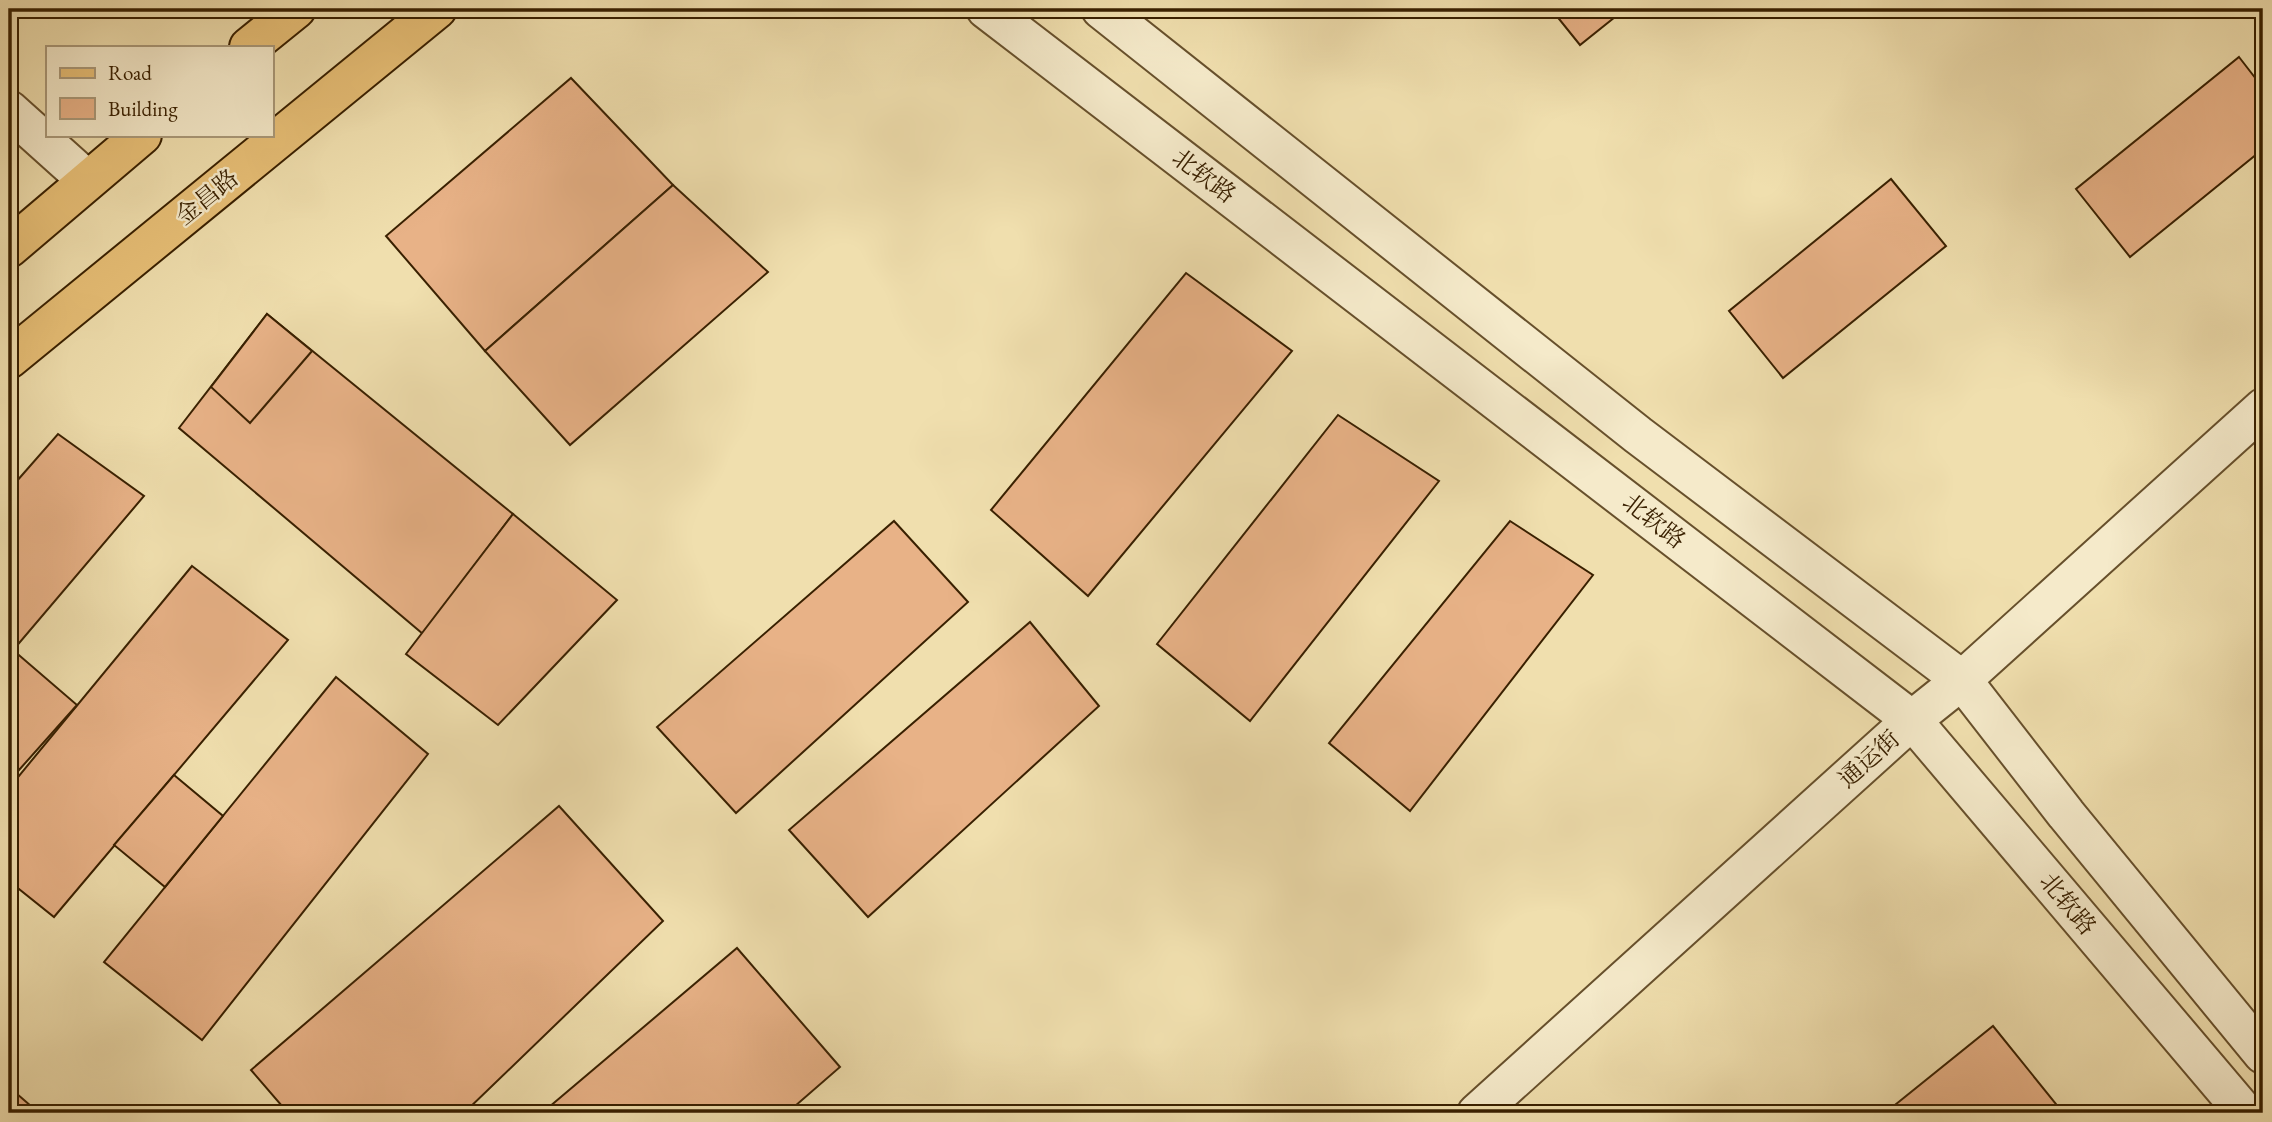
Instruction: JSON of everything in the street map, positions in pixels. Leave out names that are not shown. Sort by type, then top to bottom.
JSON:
[{"type":"main road","points":[[250,46],[296,9]]},
{"type":"main road","name":"金昌路","points":[[9,359],[437,9]]},
{"type":"main road","points":[[9,248],[141,136]]},
{"type":"street","name":"北软路","points":[[986,9],[1912,720],[2245,1113]]},
{"type":"street","points":[[1101,9],[1638,435],[1962,680],[2066,814],[2263,1054]]},
{"type":"street","points":[[9,110],[88,180]]},
{"type":"street","name":"通运街","points":[[1477,1113],[1912,720],[1962,680],[2263,408]]},
{"type":"building","points":[[1551,9],[1625,9],[1580,45]]},
{"type":"building","points":[[2239,57],[2263,88],[2263,149],[2130,257],[2076,189]]},
{"type":"building","points":[[571,78],[673,185],[485,351],[386,236]]},
{"type":"building","points":[[1891,179],[1946,246],[1783,378],[1729,311]]},
{"type":"building","points":[[673,185],[768,272],[570,445],[485,351]]},
{"type":"building","points":[[1186,273],[1292,351],[1088,596],[991,510]]},
{"type":"building","points":[[267,314],[513,514],[423,634],[179,428]]},
{"type":"building","points":[[267,314],[312,351],[250,423],[211,387]]},
{"type":"building","points":[[1338,415],[1439,481],[1250,721],[1157,644]]},
{"type":"building","points":[[58,434],[144,496],[9,655],[9,490]]},
{"type":"building","points":[[513,514],[617,600],[498,725],[406,654]]},
{"type":"building","points":[[894,521],[968,602],[736,813],[657,727]]},
{"type":"building","points":[[1510,521],[1593,575],[1410,811],[1329,743]]},
{"type":"building","points":[[192,566],[288,640],[54,917],[9,881],[9,788]]},
{"type":"building","points":[[1030,622],[1099,706],[868,917],[789,830]]},
{"type":"building","points":[[13,650],[77,705],[19,770],[9,761],[9,655]]},
{"type":"building","points":[[336,677],[428,754],[202,1040],[104,962]]},
{"type":"building","points":[[174,775],[223,816],[165,887],[114,845]]},
{"type":"building","points":[[559,806],[663,921],[464,1113],[288,1113],[251,1070]]},
{"type":"building","points":[[737,948],[840,1067],[787,1113],[542,1113]]},
{"type":"building","points":[[1993,1026],[2056,1104],[2044,1113],[1885,1113]]},
{"type":"building","points":[[9,1087],[39,1113],[9,1113]]}]
